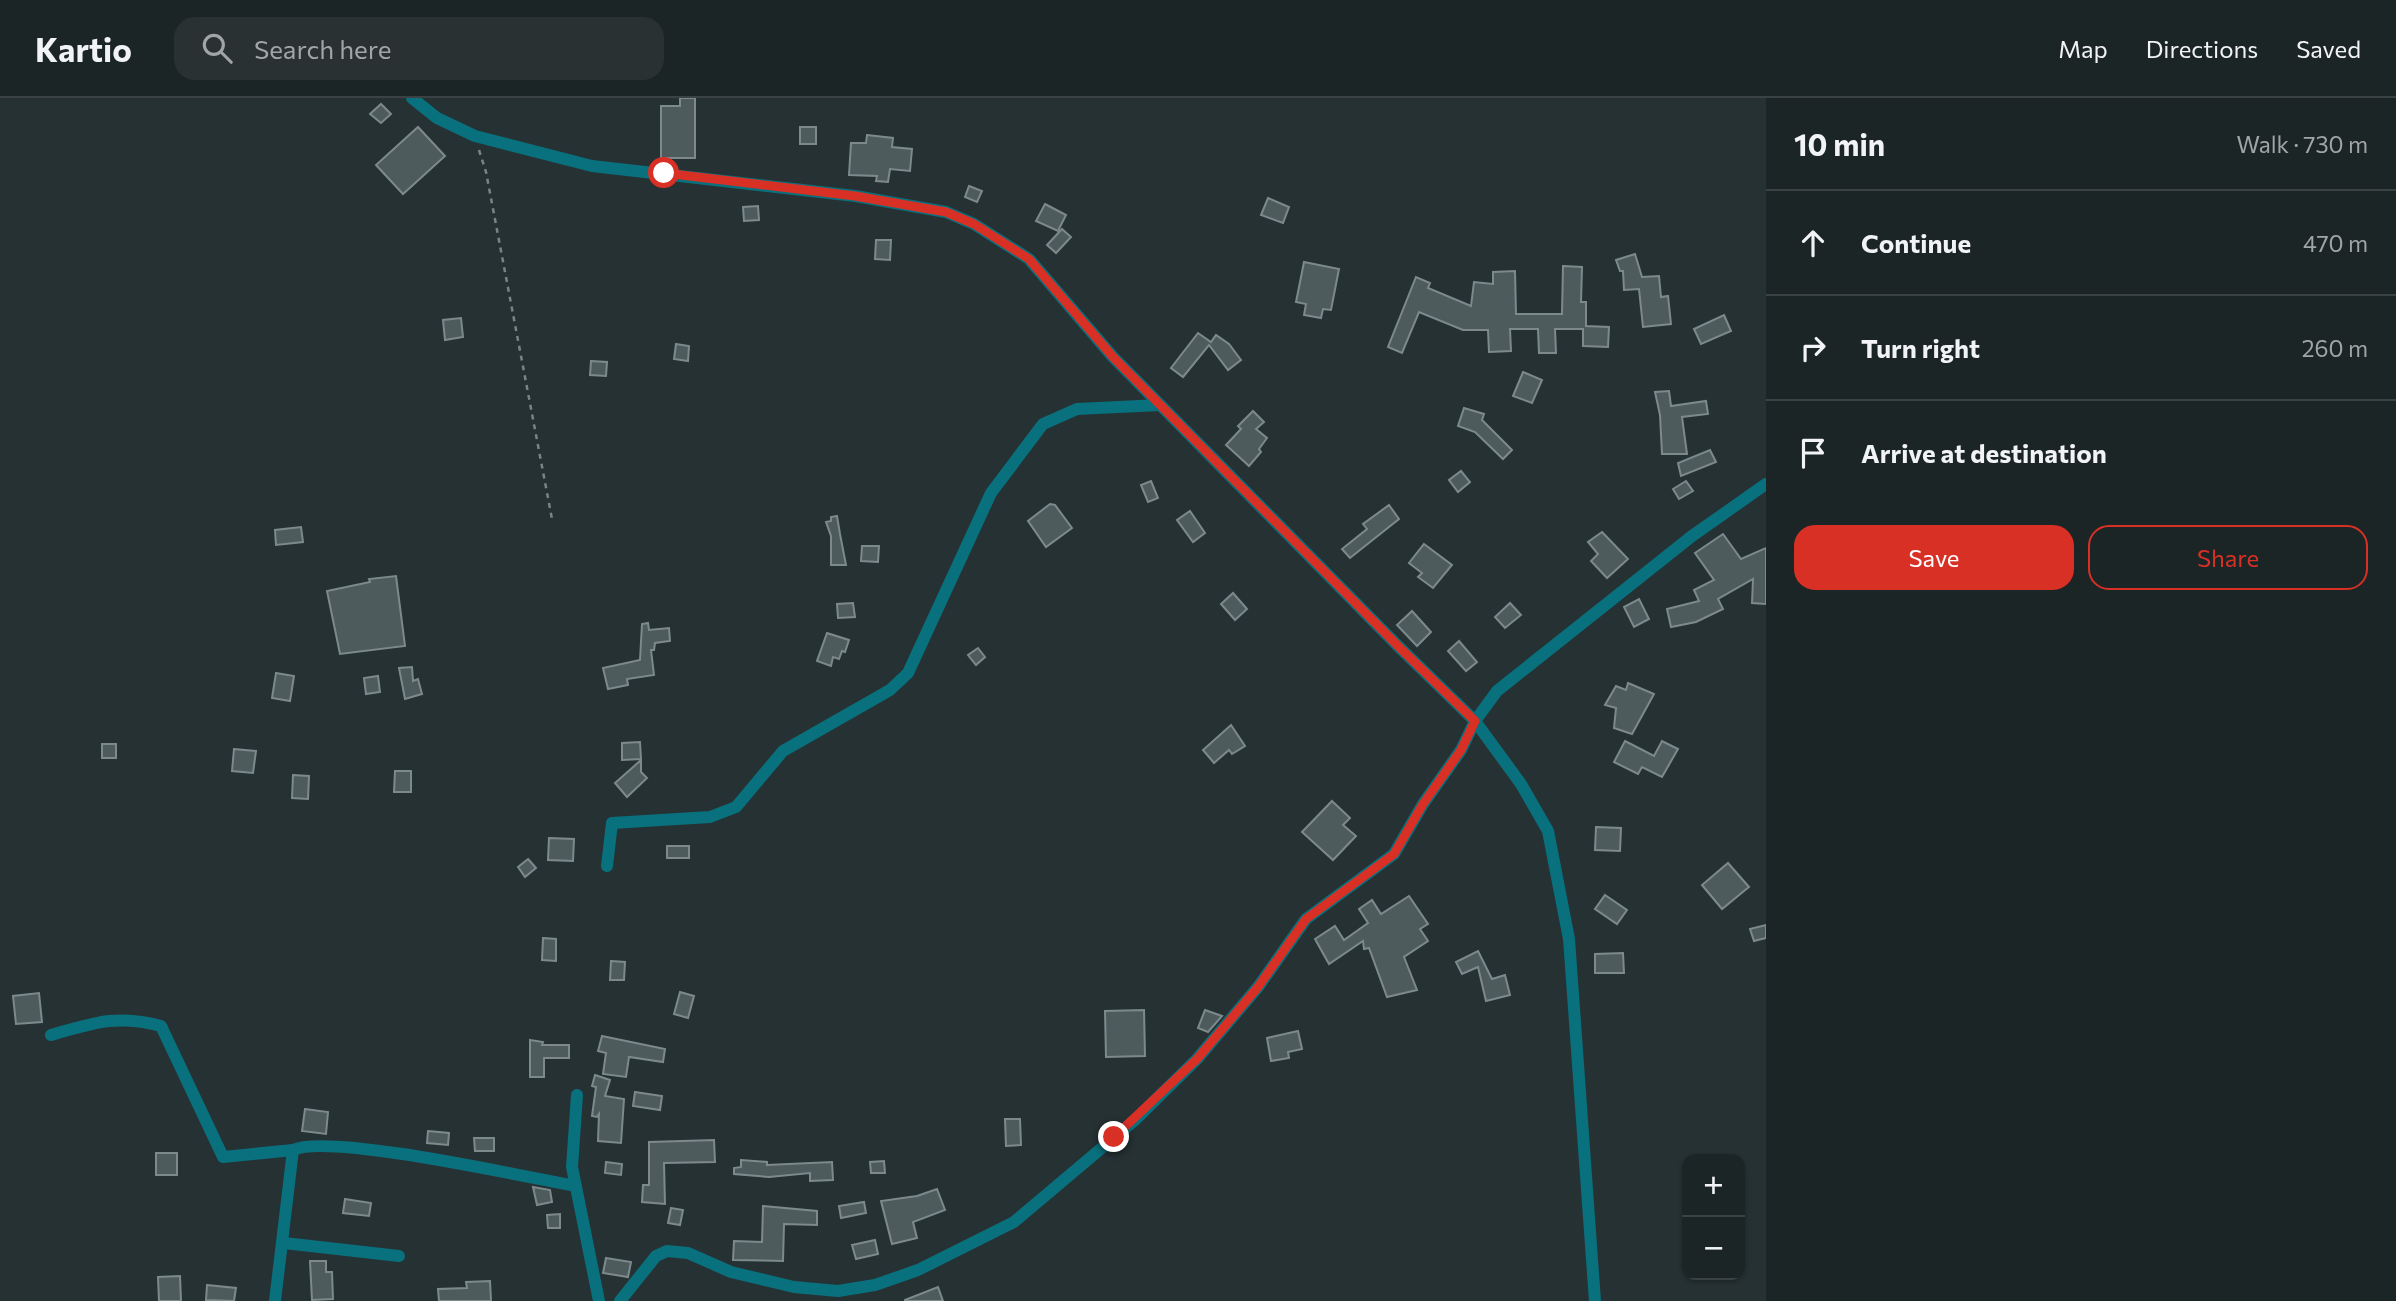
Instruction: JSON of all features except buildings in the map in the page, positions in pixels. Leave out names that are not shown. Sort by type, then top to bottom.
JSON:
[{"type":"street","points":[[412,98],[437,118],[475,136],[592,166],[736,180],[946,212],[974,224],[1029,259],[1113,357],[1475,721],[1521,784],[1548,831],[1569,939],[1595,1301]]},
{"type":"street","points":[[607,866],[612,823],[709,817],[736,807],[783,751],[890,690],[908,673],[990,493],[1042,424],[1077,409],[1160,404]]},
{"type":"street","points":[[620,1301],[656,1256],[667,1251],[688,1253],[731,1272],[794,1287],[838,1291],[875,1285],[919,1270],[1014,1222],[1135,1120],[1197,1059],[1258,987],[1306,919],[1394,854],[1423,804],[1461,750],[1475,721],[1497,691],[1692,536],[1766,484]]},
{"type":"street","points":[[51,1035],[104,1019],[139,1020],[161,1026],[223,1157],[293,1150],[304,1145],[348,1146],[575,1186]]},
{"type":"street","points":[[577,1096],[572,1167],[599,1301]]},
{"type":"street","points":[[275,1301],[293,1150]]},
{"type":"street","points":[[284,1243],[399,1256]]},
{"type":"path","points":[[475,136],[486,172],[552,519]]},
{"type":"route","points":[[664,173],[855,196],[946,212],[974,224],[1029,259],[1113,357],[1475,721],[1461,750],[1423,804],[1394,854],[1361,881],[1306,919],[1258,987],[1197,1059],[1114,1137]]}]
